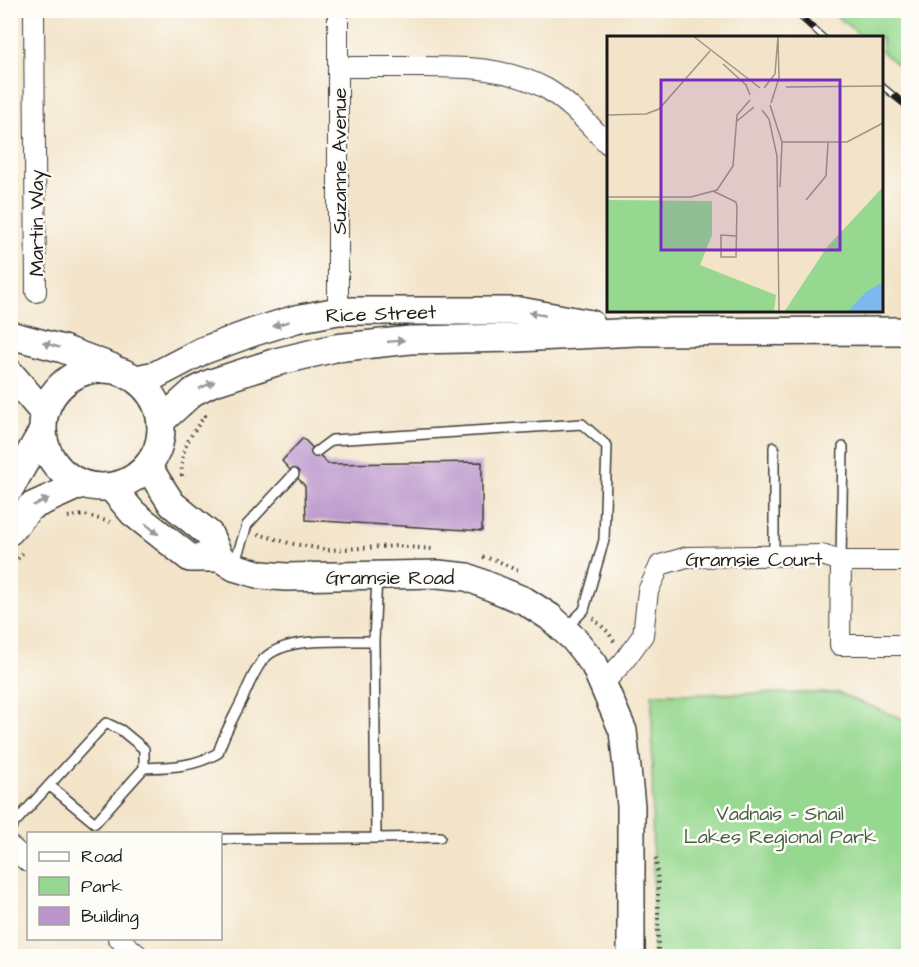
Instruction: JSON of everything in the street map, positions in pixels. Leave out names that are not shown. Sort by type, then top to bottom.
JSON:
[{"type":"main road","name":"Rice Street","points":[[131,376],[156,375],[202,351],[254,332],[296,319],[338,311],[520,311],[636,332]]},
{"type":"main road","name":"Rice Street","points":[[162,421],[193,392],[211,383],[276,362],[335,348],[410,340],[636,332],[909,331]]},
{"type":"main road","points":[[10,335],[63,349],[131,376],[156,402],[162,421],[159,445],[148,467],[125,484],[111,488],[96,488],[81,484],[66,476],[54,464],[46,449],[43,423],[10,372]]},
{"type":"main road","points":[[10,488],[43,423],[53,394],[67,380],[86,371],[106,368],[131,376]]},
{"type":"main road","points":[[148,467],[172,504],[209,534],[227,563]]},
{"type":"main road","points":[[21,537],[30,507],[81,484]]},
{"type":"main road","name":"Gramsie Road","points":[[111,488],[133,513],[190,558],[227,563],[261,575],[286,577],[438,574],[467,578],[525,601],[550,617],[574,639],[594,664],[623,731],[631,806],[631,957]]},
{"type":"street","name":"Martin Way","points":[[34,10],[36,291]]},
{"type":"street","name":"Suzanne Avenue","points":[[338,10],[338,311]]},
{"type":"street","points":[[339,67],[468,67],[497,70],[548,90],[566,103],[607,142]]},
{"type":"street","name":"Gramsie Court","points":[[603,684],[643,635],[648,591],[660,565],[687,557],[822,555],[841,561],[909,561]]},
{"type":"street","name":"Gramsie Court","points":[[841,561],[840,645],[909,645]]},
{"type":"street","points":[[10,846],[27,861]]},
{"type":"street","points":[[119,940],[139,957]]},
{"type":"lane","points":[[316,452],[332,440],[582,424],[608,446],[604,540],[584,610],[564,630]]},
{"type":"lane","points":[[774,447],[774,556]]},
{"type":"lane","points":[[841,561],[843,447]]},
{"type":"lane","points":[[227,563],[247,525],[294,474]]},
{"type":"lane","points":[[376,838],[374,641],[377,576]]},
{"type":"lane","points":[[144,768],[175,767],[203,762],[218,753],[225,730],[263,660],[277,651],[303,643],[374,641]]},
{"type":"lane","points":[[10,828],[49,784],[106,723],[121,730],[144,748],[144,768],[94,823],[49,784]]},
{"type":"lane","points":[[222,839],[440,837]]},
{"type":"path","points":[[182,484],[181,468],[186,441],[205,416]]},
{"type":"path","points":[[61,518],[85,515],[114,525]]},
{"type":"path","points":[[245,530],[289,543],[328,550],[397,546],[432,549]]},
{"type":"path","points":[[10,568],[21,537]]},
{"type":"path","points":[[476,555],[496,560],[527,575]]},
{"type":"path","points":[[584,610],[608,632],[624,661]]},
{"type":"path","points":[[656,849],[658,957]]},
{"type":"green space","points":[[830,11],[908,11],[908,74],[883,53],[883,36],[862,36]]},
{"type":"green space","name":"Vadnais - Snail Lakes Regional Park","points":[[838,693],[908,721],[908,956],[653,956],[652,694]]},
{"type":"building","points":[[303,438],[328,464],[482,462],[482,531],[306,520],[305,486],[282,461]]},
{"type":"railway","points":[[793,10],[822,36]]},
{"type":"railway","points":[[883,87],[908,107]]}]
